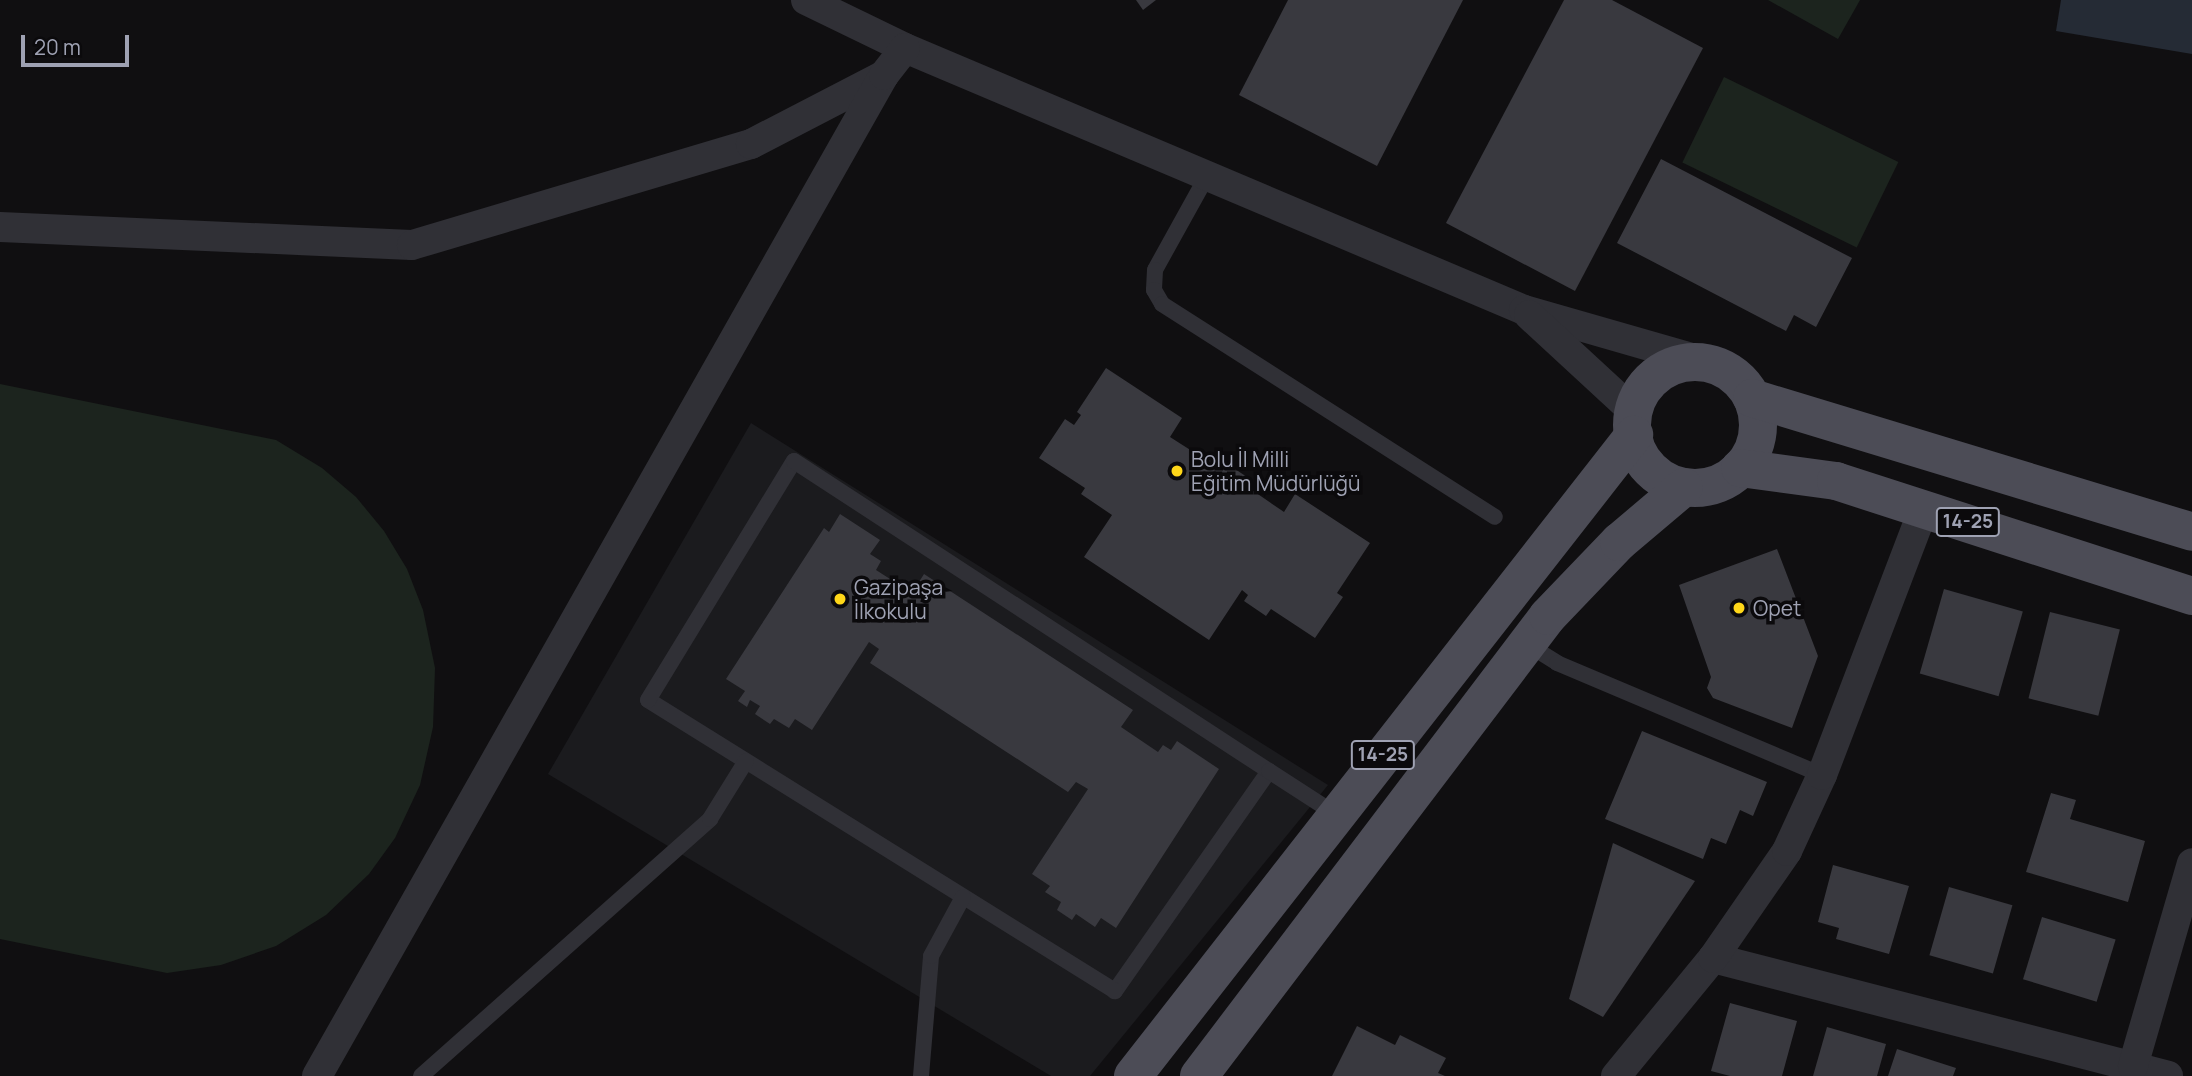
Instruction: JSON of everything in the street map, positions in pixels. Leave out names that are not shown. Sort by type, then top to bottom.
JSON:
[{"type":"main road","points":[[1634,423],[1645,463],[1655,474],[1684,487],[1712,485],[1740,468],[1756,441],[1758,420],[1752,398],[1740,381],[1723,368],[1703,362]]},
{"type":"main road","name":"14-25","points":[[1133,1076],[1336,815],[1634,423],[1647,384],[1662,371],[1681,363],[1703,362]]},
{"type":"main road","name":"14-25","points":[[1752,398],[2192,532]]},
{"type":"main road","name":"14-25","points":[[1740,468],[1836,481],[2192,596]]},
{"type":"main road","name":"14-25","points":[[1199,1076],[1548,616],[1619,542],[1684,487]]},
{"type":"street","points":[[806,0],[855,10],[905,48],[1524,310],[1703,362]]},
{"type":"street","points":[[317,1076],[884,75],[905,48]]},
{"type":"street","points":[[0,227],[412,245],[751,144],[884,75]]},
{"type":"street","points":[[1524,310],[1634,423]]},
{"type":"street","points":[[1616,1076],[1713,958],[1787,851],[1822,775],[1924,508]]},
{"type":"street","points":[[2133,1066],[2192,863]]},
{"type":"street","points":[[1713,958],[2168,1076]]},
{"type":"lane","points":[[1208,176],[1155,270],[1154,290],[1162,304],[1495,517]]},
{"type":"lane","points":[[1269,771],[1115,991],[648,700],[794,461],[1269,771],[1336,815]]},
{"type":"lane","points":[[1527,644],[1557,663],[1822,775]]},
{"type":"lane","points":[[421,1076],[709,819],[746,761]]},
{"type":"lane","points":[[921,1076],[931,956],[963,897]]},
{"type":"shaded area","points":[[1768,0],[1860,0],[1838,39]]},
{"type":"shaded area","points":[[2061,0],[2192,0],[2192,54],[2056,31]]},
{"type":"shaded area","points":[[1724,77],[1898,162],[1857,247],[1682,162]]},
{"type":"shaded area","points":[[0,384],[276,440],[322,468],[356,497],[384,531],[407,569],[423,610],[435,668],[433,727],[420,785],[395,838],[369,874],[326,915],[276,946],[221,965],[167,973],[0,939]]},
{"type":"shaded area","name":"Gazipaşa İlkokulu","points":[[751,423],[1328,785],[1090,1076],[1051,1076],[548,774]]},
{"type":"building","points":[[1136,0],[1156,0],[1143,10]]},
{"type":"building","points":[[1288,0],[1463,0],[1377,166],[1239,95]]},
{"type":"building","points":[[1564,0],[1612,0],[1703,48],[1575,291],[1446,223]]},
{"type":"building","points":[[1661,159],[1852,258],[1816,327],[1794,315],[1786,331],[1617,243]]},
{"type":"building","points":[[1106,368],[1182,418],[1170,437],[1206,460],[1211,453],[1253,481],[1249,488],[1284,512],[1295,494],[1370,543],[1337,593],[1343,597],[1315,638],[1271,609],[1266,616],[1244,601],[1248,595],[1242,590],[1209,640],[1084,557],[1112,515],[1081,494],[1085,488],[1039,458],[1065,419],[1074,425],[1081,415],[1077,412]]},
{"type":"building","points":[[840,514],[880,540],[870,554],[881,561],[876,570],[912,593],[924,574],[1133,710],[1121,727],[1158,752],[1163,745],[1171,750],[1177,741],[1219,769],[1116,928],[1101,918],[1095,927],[1076,914],[1072,920],[1057,910],[1061,902],[1045,892],[1050,886],[1032,874],[1088,789],[1076,782],[1068,792],[870,663],[879,649],[869,642],[812,730],[795,719],[789,728],[774,719],[770,724],[755,714],[760,706],[750,700],[747,707],[738,701],[745,691],[726,679],[824,528],[829,532]]},
{"type":"building","points":[[1777,549],[1818,656],[1792,728],[1713,698],[1707,688],[1711,677],[1679,585]]},
{"type":"building","points":[[1944,589],[2023,612],[1999,696],[1920,674]]},
{"type":"building","points":[[2050,612],[2120,629],[2098,716],[2028,698]]},
{"type":"building","points":[[1642,731],[1767,782],[1753,816],[1740,810],[1726,844],[1711,838],[1703,859],[1605,819]]},
{"type":"building","points":[[2051,793],[2076,800],[2070,819],[2145,841],[2128,902],[2026,872]]},
{"type":"building","points":[[1613,843],[1695,881],[1603,1017],[1569,999]]},
{"type":"building","points":[[1833,865],[1909,886],[1889,954],[1836,939],[1839,928],[1818,922]]},
{"type":"building","points":[[1949,887],[2012,905],[1993,973],[1929,955]]},
{"type":"building","points":[[2042,917],[2116,940],[2097,1002],[2023,979]]},
{"type":"building","points":[[1730,1003],[1797,1021],[1782,1076],[1730,1076],[1711,1071]]},
{"type":"building","points":[[1357,1026],[1395,1045],[1400,1035],[1446,1058],[1438,1073],[1445,1076],[1332,1076]]},
{"type":"building","points":[[1827,1027],[1886,1044],[1877,1076],[1813,1076]]},
{"type":"building","points":[[1897,1049],[1956,1068],[1953,1076],[1888,1076]]},
{"type":"place","name":"Bolu İl Milli Eğitim Müdürlüğü","points":[[1177,471]]},
{"type":"place","name":"Gazipaşa İlkokulu","points":[[840,599]]},
{"type":"place","name":"Opet","points":[[1739,608]]}]
